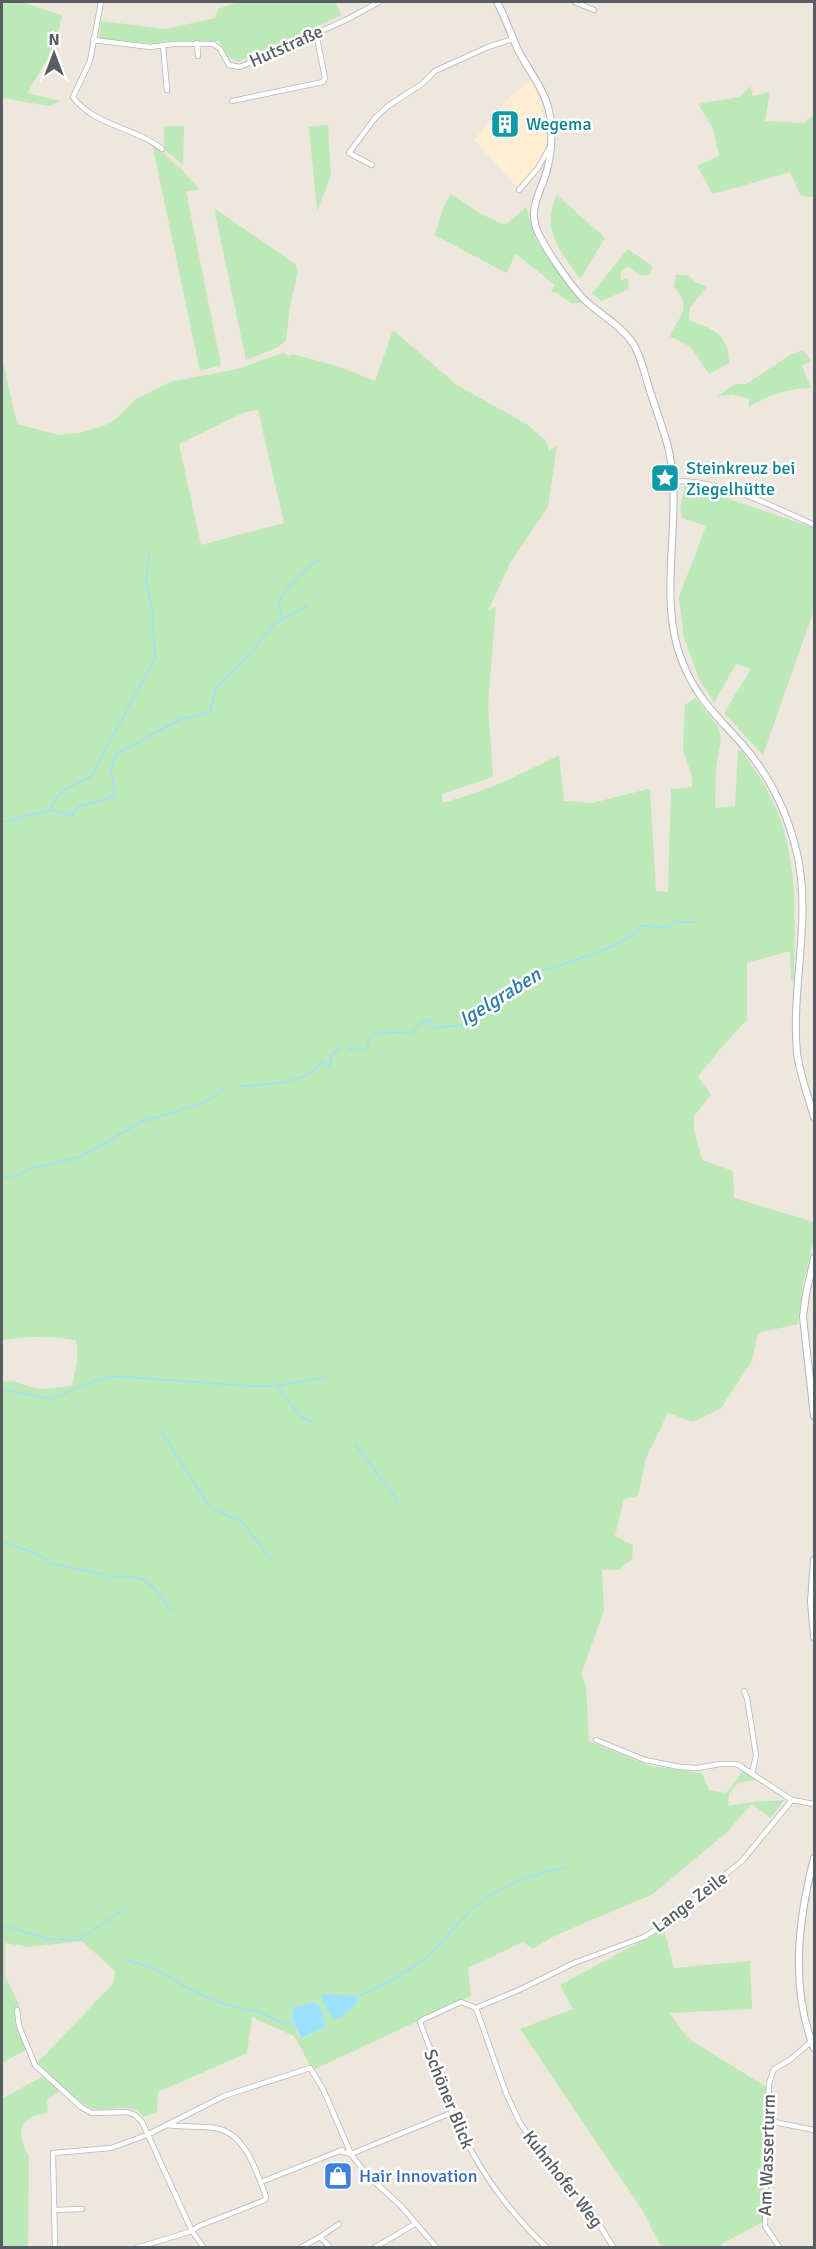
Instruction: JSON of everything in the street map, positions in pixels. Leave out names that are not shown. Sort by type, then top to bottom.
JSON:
[{"type":"street","points":[[101,2],[88,67],[73,97],[83,109],[98,118],[146,138],[162,150]]},
{"type":"street","name":"Hutstraße","points":[[93,40],[150,47],[197,43],[216,45],[230,64],[240,67],[379,2]]},
{"type":"street","points":[[497,2],[508,22],[513,39],[545,96],[551,120],[545,178],[534,209],[536,227],[577,291],[623,332],[633,344],[641,360],[666,440],[671,460],[672,481],[671,576],[674,630],[680,657],[692,683],[709,709],[744,746],[775,791],[788,820],[798,859],[801,891],[801,937],[796,989],[797,1055],[814,1117]]},
{"type":"street","points":[[575,2],[594,10]]},
{"type":"street","points":[[232,101],[323,82],[325,78],[316,33]]},
{"type":"street","points":[[372,165],[349,153],[375,118],[388,106],[422,84],[435,71],[454,61],[513,39]]},
{"type":"street","points":[[197,43],[198,56]]},
{"type":"street","points":[[163,46],[167,90]]},
{"type":"street","points":[[519,190],[538,168],[550,147]]},
{"type":"street","points":[[672,481],[696,483],[730,491],[769,504],[814,525]]},
{"type":"street","points":[[814,1258],[803,1317],[814,1416]]},
{"type":"street","points":[[814,1560],[812,1602],[814,1637]]},
{"type":"street","points":[[744,1691],[756,1755],[752,1774]]},
{"type":"street","points":[[596,1740],[654,1762],[697,1768],[737,1764],[792,1800],[814,1804]]},
{"type":"street","name":"Lange Zeile","points":[[476,2008],[574,1963],[644,1937],[662,1926],[742,1861],[792,1800]]},
{"type":"street","points":[[814,1858],[805,1898],[798,1966],[803,2014],[814,2048]]},
{"type":"street","name":"Schöner Blick","points":[[476,2008],[461,2002],[420,2022],[452,2106],[451,2113],[455,2117],[469,2150],[491,2184],[524,2225],[547,2247]]},
{"type":"street","name":"Kuhnhofer Weg","points":[[476,2008],[506,2093],[519,2121],[536,2147],[586,2204],[614,2247]]},
{"type":"street","points":[[17,2010],[19,2026],[35,2065],[81,2107],[92,2113],[127,2112],[135,2115],[142,2122],[192,2231],[204,2247]]},
{"type":"street","name":"Am Wasserturm","points":[[780,2247],[765,2226],[769,2083],[774,2069],[790,2060],[813,2041]]},
{"type":"street","points":[[55,2247],[53,2153],[111,2148],[147,2134],[224,2096],[310,2068],[323,2089],[351,2154],[367,2175],[401,2206],[437,2247]]},
{"type":"street","points":[[339,2151],[351,2154],[451,2113]]},
{"type":"street","points":[[769,2121],[814,2130]]},
{"type":"street","points":[[136,2247],[192,2231],[199,2226],[265,2200],[266,2197],[261,2182],[238,2140],[226,2131],[215,2128],[166,2125]]},
{"type":"street","points":[[261,2182],[347,2147]]},
{"type":"street","points":[[55,2210],[82,2209]]},
{"type":"street","points":[[300,2247],[339,2224]]},
{"type":"street","points":[[374,2247],[412,2225]]},
{"type":"street","points":[[320,2236],[331,2247]]},
{"type":"shaded area","name":"Wegema","points":[[532,80],[542,109],[548,142],[537,166],[518,188],[474,140],[511,95]]},
{"type":"green space","points":[[2,2],[21,2],[62,15],[53,47],[27,93],[60,101],[49,106],[2,98]]},
{"type":"green space","points":[[238,2],[335,2],[342,15],[238,62],[230,59],[219,41],[165,41],[156,44],[99,38],[101,21],[166,29],[215,18],[218,9]]},
{"type":"green space","points":[[750,86],[753,96],[770,92],[765,121],[804,123],[814,114],[814,197],[801,196],[790,172],[713,194],[697,166],[719,156],[713,128],[698,104],[740,97]]},
{"type":"green space","points":[[328,125],[331,176],[317,211],[309,127]]},
{"type":"green space","points":[[164,126],[184,126],[183,165],[164,149]]},
{"type":"green space","points":[[152,143],[200,190],[186,191],[221,365],[200,371]]},
{"type":"green space","points":[[451,194],[479,213],[505,225],[526,207],[536,240],[581,303],[571,303],[557,293],[551,292],[555,285],[516,254],[506,273],[435,235],[443,209]]},
{"type":"green space","points":[[557,195],[605,238],[580,279],[560,249],[552,230],[552,208]]},
{"type":"green space","points":[[214,208],[295,264],[298,271],[290,306],[286,340],[278,347],[246,360]]},
{"type":"green space","points":[[628,249],[652,266],[651,275],[639,275],[628,266],[621,272],[621,280],[628,278],[629,289],[601,301],[592,293]]},
{"type":"green space","points":[[676,275],[688,275],[695,282],[707,287],[690,307],[689,320],[712,330],[723,339],[729,363],[709,374],[691,347],[669,336],[684,306],[680,294],[674,287]]},
{"type":"green space","points":[[393,330],[457,385],[528,425],[546,441],[549,451],[557,445],[548,507],[510,563],[488,611],[496,606],[488,704],[493,777],[442,794],[442,803],[517,776],[559,755],[564,801],[592,803],[648,789],[650,790],[656,891],[668,892],[671,789],[692,787],[692,777],[683,749],[685,705],[695,698],[718,726],[721,738],[716,770],[715,808],[735,806],[738,750],[742,751],[769,794],[786,840],[794,885],[794,981],[791,980],[790,951],[747,963],[747,1020],[698,1077],[711,1095],[694,1116],[694,1129],[702,1160],[733,1171],[734,1198],[814,1222],[814,1239],[803,1284],[798,1324],[758,1333],[752,1361],[721,1408],[693,1422],[668,1413],[646,1458],[638,1496],[624,1499],[615,1536],[633,1545],[632,1559],[618,1570],[602,1570],[604,1611],[581,1674],[586,1686],[589,1741],[650,1766],[702,1773],[709,1790],[726,1793],[743,1771],[755,1780],[738,1783],[729,1794],[728,1806],[784,1800],[771,1818],[752,1804],[727,1832],[653,1894],[554,1936],[533,1949],[523,1942],[468,1968],[471,1996],[313,2070],[294,2036],[252,2017],[247,2053],[158,2092],[157,2112],[143,2117],[134,2109],[101,2110],[89,2107],[48,2075],[37,2063],[113,1984],[115,1971],[82,1941],[29,1947],[5,1943],[5,1976],[19,2005],[16,2016],[27,2049],[2,2063],[2,1382],[15,1382],[40,1389],[72,1386],[77,1351],[76,1340],[39,1337],[2,1340],[2,357],[17,424],[59,435],[79,433],[103,426],[116,419],[136,399],[170,382],[237,369],[283,353],[337,366],[375,381]],"holes":[[[258,410],[284,523],[201,545],[179,444],[245,412]],[[315,2002],[320,2007],[326,2027],[302,2038],[299,2037],[293,2022],[292,2009]]]},
{"type":"green space","points":[[803,350],[811,361],[802,366],[811,388],[779,393],[749,407],[749,399],[732,394],[717,397],[735,384],[746,384],[790,355]]},
{"type":"green space","points":[[685,484],[814,528],[814,610],[763,755],[724,713],[751,669],[736,664],[714,702],[700,681],[684,638],[679,597],[706,526],[682,518],[680,509]]},
{"type":"green space","points":[[664,1929],[674,1968],[750,1961],[752,2009],[669,2013],[689,2039],[768,2088],[763,2222],[721,2244],[722,2247],[661,2247],[643,2211],[520,2029],[573,2009],[560,1985]]},
{"type":"green space","points":[[43,2076],[60,2091],[47,2100],[48,2113],[31,2118],[22,2127],[22,2140],[29,2156],[28,2247],[2,2247],[2,2099]]},
{"type":"water","points":[[322,1994],[357,1996],[357,2003],[341,2017],[333,2019],[322,1999]]},
{"type":"water","points":[[315,2002],[320,2007],[326,2027],[301,2038],[293,2022],[292,2009]]},
{"type":"waterway","points":[[51,809],[57,797],[73,785],[91,777],[155,658],[152,607],[146,583],[149,552]]},
{"type":"waterway","points":[[283,619],[279,605],[284,593],[320,558]]},
{"type":"waterway","points":[[2,822],[51,810],[72,816],[78,807],[115,796],[111,769],[116,754],[179,720],[210,712],[216,688],[248,656],[275,623],[307,606]]},
{"type":"waterway","name":"Igelgraben","points":[[348,1049],[366,1050],[374,1034],[395,1032],[410,1034],[423,1021],[430,1020],[433,1028],[463,1025],[490,1003],[513,990],[533,972],[565,964],[616,945],[636,932],[639,926],[669,927],[676,922],[696,922]]},
{"type":"waterway","name":"Igelgraben","points":[[240,1086],[273,1084],[296,1079],[315,1069],[322,1061],[329,1067],[332,1054],[341,1049]]},
{"type":"waterway","name":"Igelgraben","points":[[2,1175],[9,1178],[37,1167],[80,1157],[141,1122],[206,1102],[225,1088]]},
{"type":"waterway","points":[[2,1392],[5,1390],[51,1399],[94,1381],[114,1376],[250,1386],[277,1386],[325,1377]]},
{"type":"waterway","points":[[277,1386],[300,1416],[316,1425]]},
{"type":"waterway","points":[[161,1431],[209,1506]]},
{"type":"waterway","points":[[355,1444],[398,1501]]},
{"type":"waterway","points":[[216,1510],[242,1522],[272,1560]]},
{"type":"waterway","points":[[2,1541],[40,1555],[50,1563],[106,1575]]},
{"type":"waterway","points":[[110,1578],[122,1576],[141,1579],[153,1588],[172,1612]]},
{"type":"waterway","points":[[472,1909],[504,1888],[527,1878],[564,1867]]},
{"type":"waterway","points":[[2,1925],[47,1939],[79,1940],[124,1909]]},
{"type":"waterway","points":[[357,1997],[394,1979],[425,1959],[469,1912]]},
{"type":"waterway","points":[[125,1960],[154,1968],[184,1986],[218,2002],[256,2011],[284,2023]]},
{"type":"waterway","points":[[322,2012],[327,2010]]},
{"type":"waterway","points":[[286,2023],[293,2022]]},
{"type":"place","name":"Wegema","points":[[505,124]]},
{"type":"place","name":"Steinkreuz bei Ziegelhütte","points":[[665,478]]},
{"type":"place","name":"Hair Innovation","points":[[338,2176]]}]
